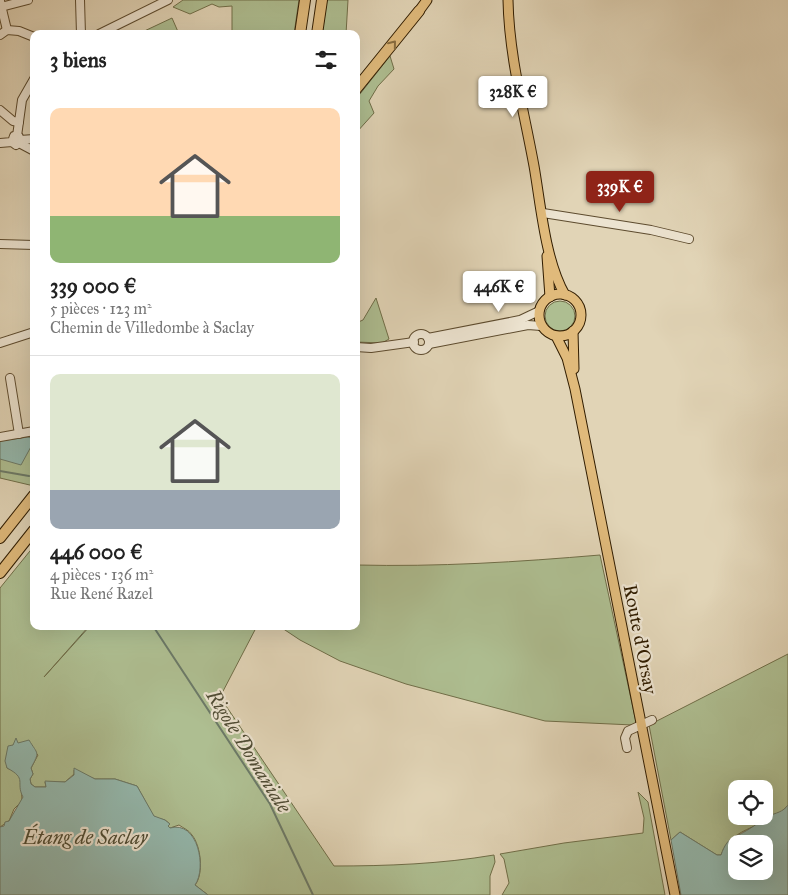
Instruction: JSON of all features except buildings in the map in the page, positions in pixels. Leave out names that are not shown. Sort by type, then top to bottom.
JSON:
[{"type":"highway","points":[[301,30],[305,0]]},
{"type":"highway","points":[[318,30],[322,0]]},
{"type":"highway","points":[[360,84],[420,10]]},
{"type":"highway","points":[[0,538],[30,500]]},
{"type":"highway","points":[[0,573],[30,535]]},
{"type":"main road","points":[[420,10],[427,0]]},
{"type":"main road","points":[[508,0],[512,50],[546,233],[550,297]]},
{"type":"main road","points":[[546,233],[557,278],[565,295],[574,301],[580,311],[579,322],[574,331],[556,336],[541,326],[539,311],[550,297],[565,295]]},
{"type":"main road","name":"Route d'Orsay","points":[[574,331],[575,389]]},
{"type":"main road","name":"Route d'Orsay","points":[[556,336],[567,358],[575,389],[674,895]]},
{"type":"street","points":[[7,30],[1,4],[28,0]]},
{"type":"street","points":[[80,0],[81,30]]},
{"type":"street","points":[[106,30],[158,2],[168,0]]},
{"type":"street","points":[[0,35],[7,30],[30,35]]},
{"type":"street","points":[[17,140],[22,100],[30,86]]},
{"type":"street","points":[[0,110],[13,121],[19,122]]},
{"type":"street","points":[[0,143],[30,138]]},
{"type":"street","points":[[17,140],[30,148]]},
{"type":"street","points":[[543,213],[643,229],[689,239]]},
{"type":"street","points":[[0,244],[30,245]]},
{"type":"street","points":[[428,341],[520,320],[539,311]]},
{"type":"street","points":[[414,342],[419,334],[428,341],[528,325],[541,326]]},
{"type":"street","points":[[0,343],[30,333]]},
{"type":"street","points":[[414,342],[420,349],[425,349],[428,341]]},
{"type":"street","points":[[360,347],[371,348],[414,342]]},
{"type":"street","points":[[10,378],[19,434]]},
{"type":"street","points":[[0,437],[30,432]]},
{"type":"street","points":[[627,748],[625,738],[628,731],[652,720]]},
{"type":"green space","points":[[183,0],[299,0],[295,30],[232,30],[232,6],[219,7],[212,4],[190,14],[173,7]]},
{"type":"green space","points":[[327,0],[348,0],[346,30],[323,30]]},
{"type":"green space","points":[[172,18],[177,30],[146,30]]},
{"type":"green space","points":[[390,56],[394,69],[378,86],[369,101],[374,113],[360,129],[360,94]]},
{"type":"green space","points":[[376,298],[389,339],[382,343],[360,342],[360,321],[363,320]]},
{"type":"green space","points":[[560,301],[571,305],[575,316],[571,327],[560,331],[549,327],[545,316],[549,305]]},
{"type":"green space","points":[[30,433],[30,485],[0,478],[0,438]]},
{"type":"green space","points":[[30,551],[30,630],[85,630],[44,677],[86,630],[255,630],[220,697],[334,866],[414,864],[494,855],[495,862],[490,876],[490,895],[208,895],[195,885],[200,874],[200,860],[198,846],[192,835],[188,830],[179,825],[170,828],[168,826],[170,824],[165,820],[154,817],[137,786],[115,779],[95,779],[74,770],[74,774],[65,782],[45,782],[46,787],[35,787],[31,784],[30,779],[33,774],[31,768],[38,755],[23,743],[13,745],[7,754],[7,768],[18,773],[21,779],[22,801],[14,809],[9,821],[0,827],[0,588]]},
{"type":"green space","points":[[600,555],[636,722],[633,725],[545,721],[406,684],[340,661],[285,630],[360,630],[360,565],[417,565],[539,560]]},
{"type":"green space","points":[[788,654],[788,805],[773,817],[773,780],[728,780],[728,825],[756,825],[738,835],[728,835],[728,843],[721,855],[717,855],[680,832],[671,840],[649,725]]},
{"type":"green space","points":[[638,792],[648,802],[665,895],[502,895],[509,883],[504,859],[500,854],[564,843],[643,833],[644,818]]},
{"type":"water","points":[[30,438],[30,448],[21,465],[0,459],[0,441]]},
{"type":"water","name":"Étang de Saclay","points":[[16,738],[18,743],[29,740],[37,753],[31,768],[33,774],[30,779],[31,784],[35,787],[46,787],[45,781],[65,782],[74,775],[74,768],[95,779],[115,779],[137,786],[154,816],[165,820],[170,824],[168,826],[170,828],[180,827],[193,838],[198,847],[200,857],[199,877],[195,885],[208,895],[0,895],[0,827],[9,821],[23,797],[19,778],[7,768],[5,761],[8,746],[13,745]]},
{"type":"water","points":[[788,805],[788,895],[681,895],[671,840],[680,832],[717,855],[721,855],[728,842],[728,880],[773,880],[773,835],[738,835],[755,825],[773,825],[773,814]]},
{"type":"waterway","name":"Rigole Domaniale","points":[[0,471],[29,476]]},
{"type":"waterway","name":"Rigole Domaniale","points":[[156,630],[270,804],[313,895]]}]
